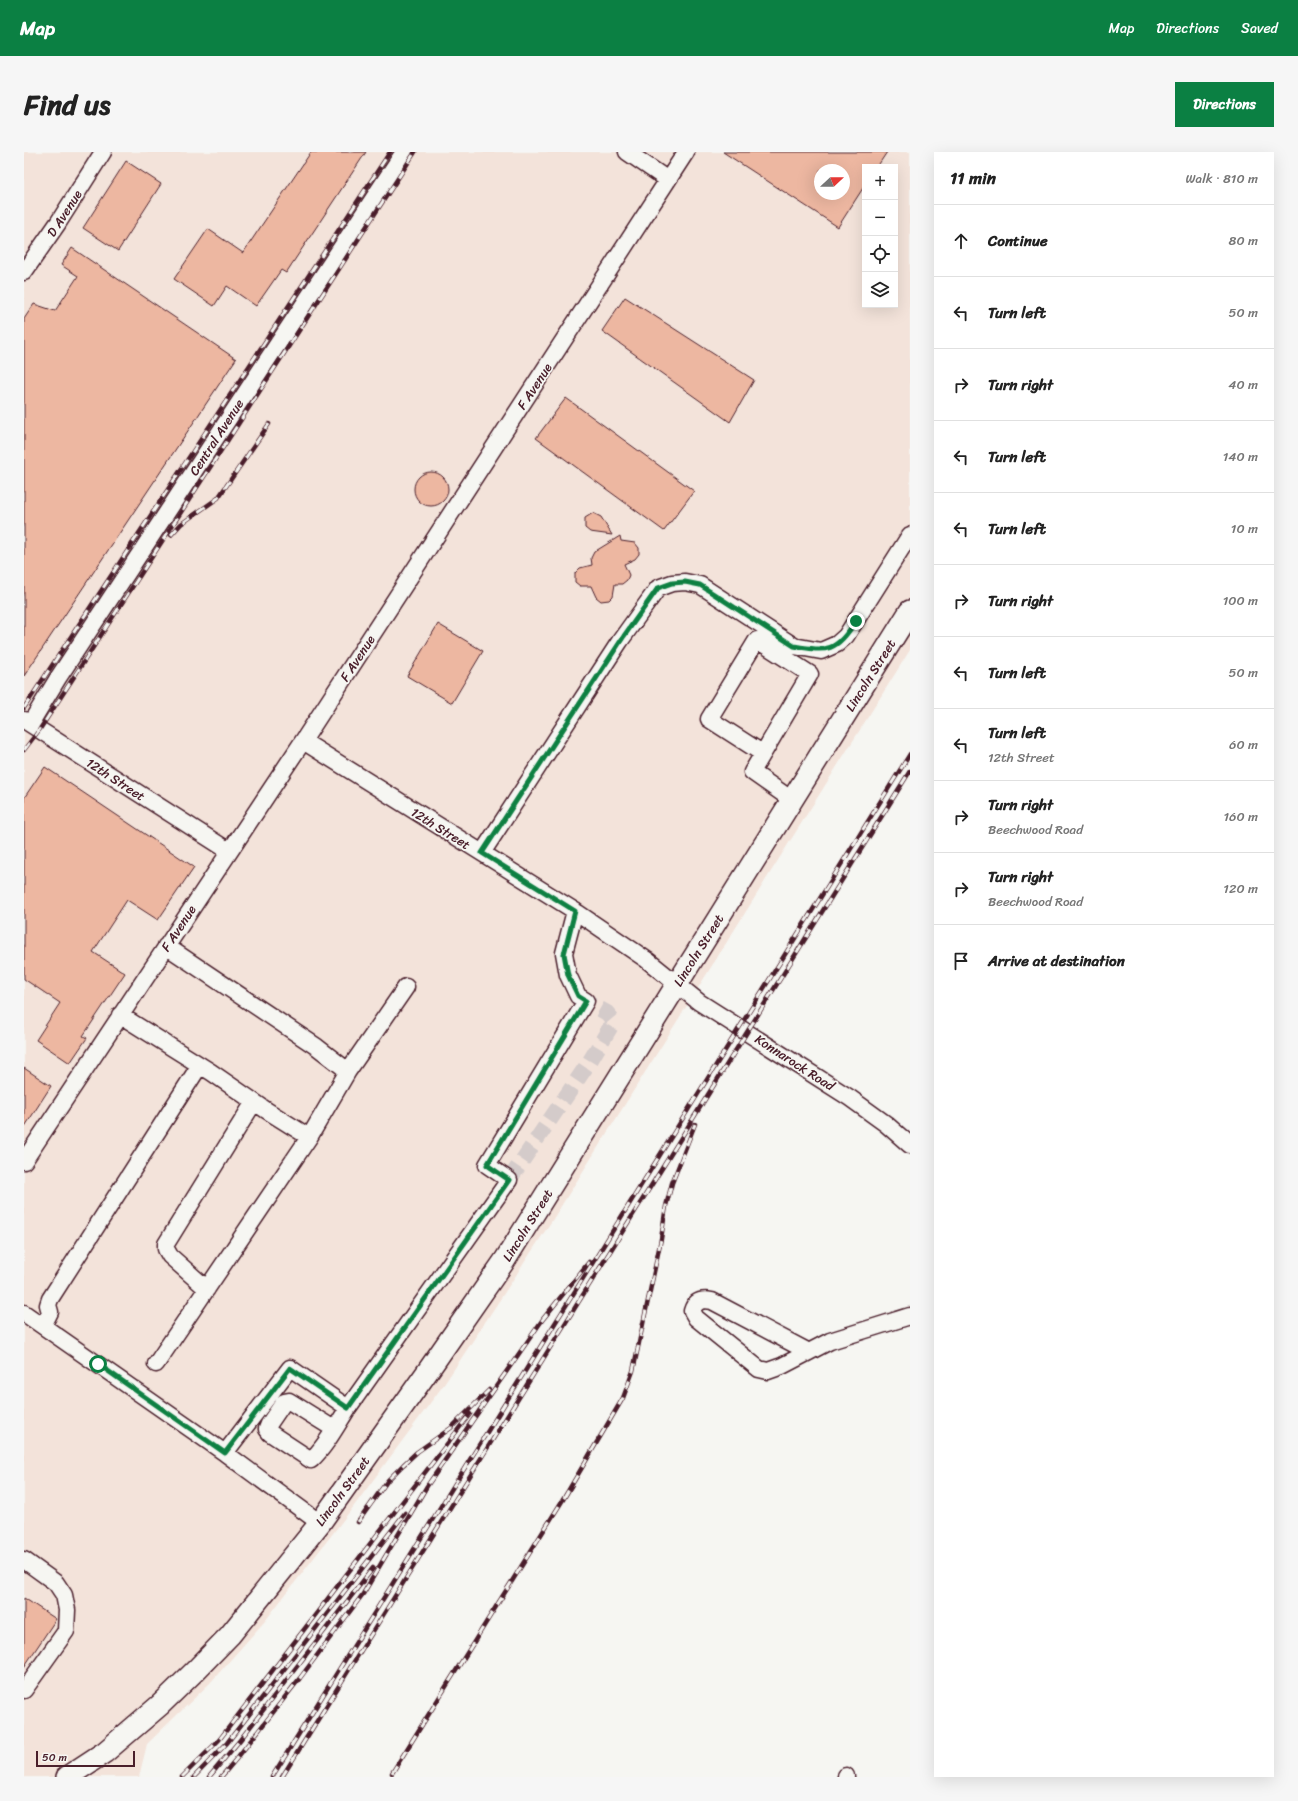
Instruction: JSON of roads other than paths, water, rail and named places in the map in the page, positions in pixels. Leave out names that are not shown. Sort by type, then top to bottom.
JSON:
[{"type":"main road","name":"Lincoln Street","points":[[67,1777],[110,1748],[160,1705],[200,1665],[243,1620],[320,1523],[505,1260],[910,611]]},
{"type":"street","name":"D Avenue","points":[[24,272],[58,223],[103,152]]},
{"type":"street","name":"Central Avenue","points":[[27,722],[404,152]]},
{"type":"street","points":[[627,152],[668,180]]},
{"type":"street","name":"F Avenue","points":[[24,1161],[303,741],[686,152]]},
{"type":"street","points":[[482,853],[624,636],[658,588],[672,583],[685,582],[700,585],[794,646],[821,651],[837,644],[846,636],[910,535]]},
{"type":"street","points":[[762,753],[709,718],[757,640],[810,674],[752,772],[792,800]]},
{"type":"street","name":"12th Street","points":[[27,722],[229,851]]},
{"type":"street","name":"12th Street","points":[[303,741],[575,911],[647,960],[676,985]]},
{"type":"street","points":[[334,1429],[289,1401],[284,1402],[267,1429],[270,1433],[311,1460],[334,1429],[509,1180],[487,1165],[586,1001],[578,996],[568,975],[564,954],[575,911]]},
{"type":"street","points":[[166,946],[317,1047],[348,1071]]},
{"type":"street","name":"Konnarock Road","points":[[676,985],[699,1002],[850,1098],[886,1124],[910,1145]]},
{"type":"street","points":[[156,1364],[309,1137],[348,1071],[406,987]]},
{"type":"street","points":[[120,1015],[200,1065],[309,1137]]},
{"type":"street","points":[[43,1326],[50,1312],[48,1305],[50,1299],[200,1065]]},
{"type":"street","points":[[207,1289],[170,1256],[166,1249],[166,1244],[254,1102]]},
{"type":"street","points":[[809,1352],[712,1301],[705,1299],[694,1305],[692,1311],[696,1318],[759,1369],[768,1371],[782,1366],[809,1352],[830,1341],[908,1321]]},
{"type":"street","points":[[24,1313],[225,1453],[320,1523]]},
{"type":"street","points":[[225,1453],[290,1368],[348,1408]]},
{"type":"street","points":[[24,1560],[56,1583],[64,1595],[67,1610],[66,1631],[24,1690]]},
{"type":"tunnel","points":[[509,1180],[590,1061],[611,1026],[612,1019],[607,1013],[586,1001]]},
{"type":"railway","points":[[24,708],[390,152]]},
{"type":"railway","points":[[24,750],[40,729],[415,152]]},
{"type":"railway","points":[[171,535],[181,524],[218,498],[269,424]]},
{"type":"railway","points":[[272,1777],[910,754]]},
{"type":"railway","points":[[282,1777],[910,771]]},
{"type":"railway","points":[[392,1773],[564,1498],[623,1398],[633,1371],[661,1239],[666,1206],[672,1183],[695,1124]]},
{"type":"railway","points":[[221,1777],[300,1678],[363,1594],[427,1486],[543,1319],[589,1262]]},
{"type":"railway","points":[[358,1522],[388,1480],[417,1452],[451,1428],[489,1390]]},
{"type":"railway","points":[[182,1777],[219,1740],[470,1414]]},
{"type":"railway","points":[[194,1777],[227,1743],[405,1513]]},
{"type":"railway","points":[[209,1777],[240,1740],[373,1568]]}]
